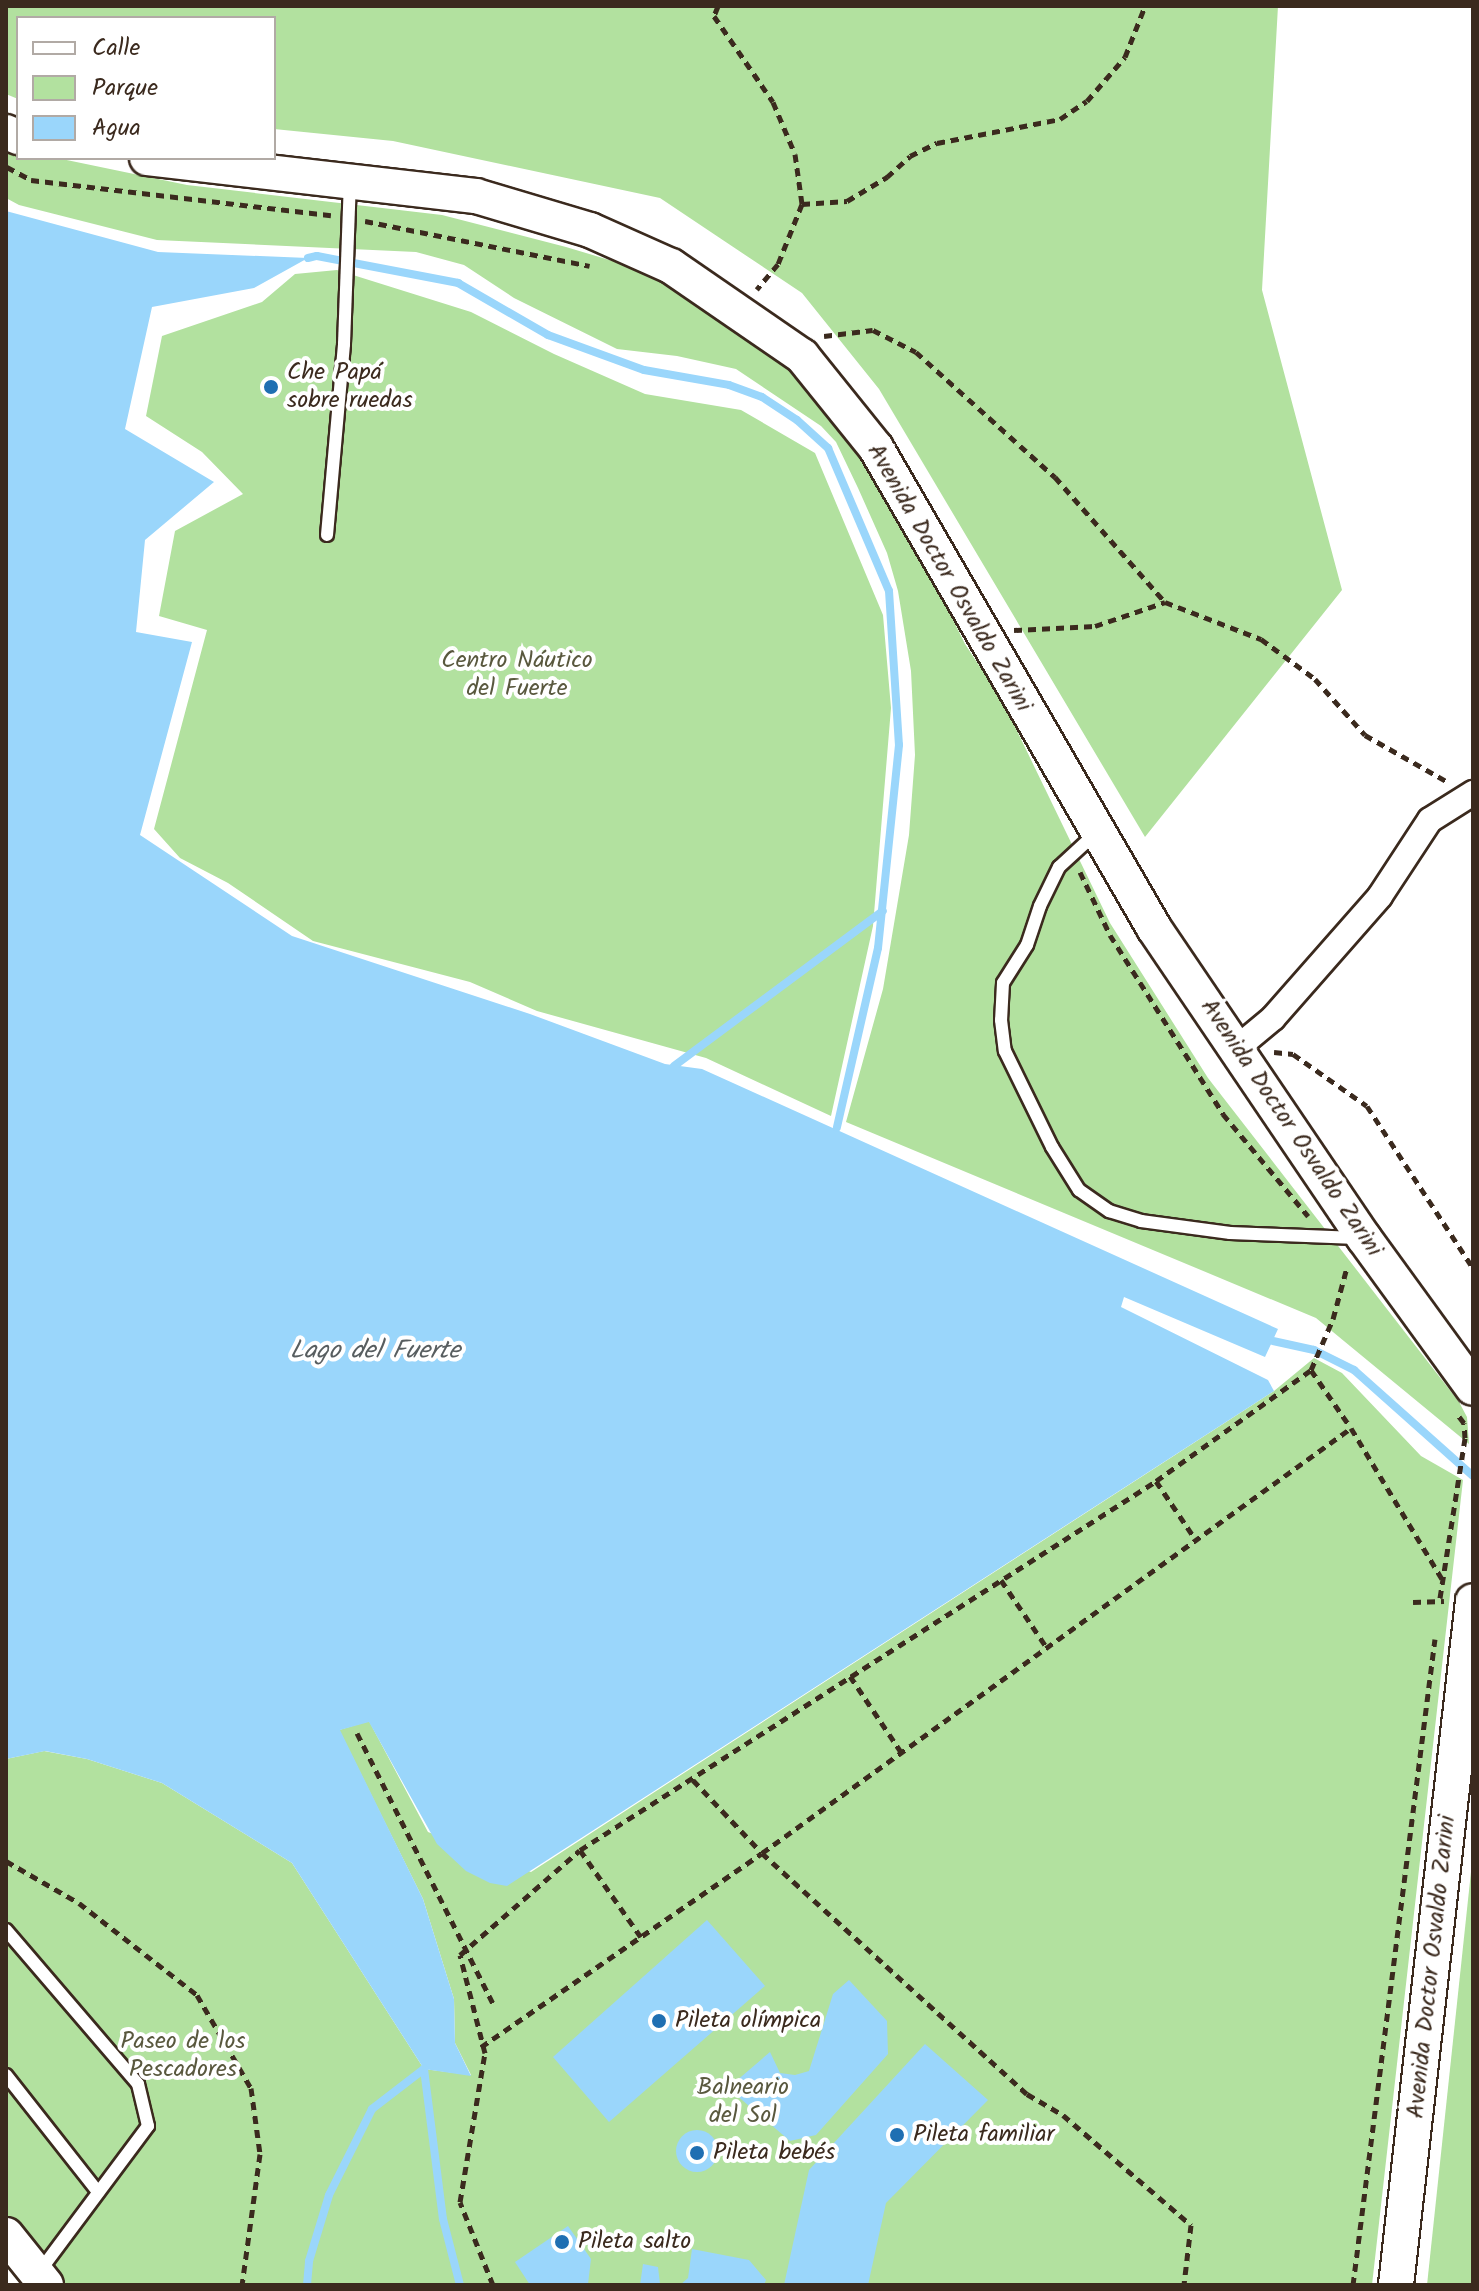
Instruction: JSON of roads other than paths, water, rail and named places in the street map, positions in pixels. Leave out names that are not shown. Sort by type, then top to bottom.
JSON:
[{"type":"main road","name":"Avenida Doctor Osvaldo Zarini","points":[[163,160],[350,184],[476,196],[590,230],[671,266],[802,356],[876,448],[982,633],[1084,844],[1154,928],[1237,1048],[1356,1252],[1464,1399]]},
{"type":"main road","name":"Avenida Doctor Osvaldo Zarini","points":[[1396,2285],[1473,1601]]},
{"type":"main road","points":[[6,2235],[36,2281]]},
{"type":"street","points":[[1237,1048],[1273,1018],[1380,896],[1430,820],[1470,793]]},
{"type":"lane","points":[[327,535],[346,294],[350,184]]},
{"type":"lane","points":[[1084,844],[1059,867],[1040,906],[1027,945],[1003,983],[1001,1020],[1005,1051],[1033,1101],[1052,1147],[1079,1190],[1109,1211],[1141,1221],[1230,1233],[1325,1237],[1356,1252]]},
{"type":"lane","points":[[6,1930],[138,2084],[148,2126],[36,2281]]},
{"type":"lane","points":[[6,2075],[98,2192]]},
{"type":"water","name":"Lago del Fuerte","points":[[6,211],[158,252],[308,258],[254,288],[152,307],[125,429],[214,482],[145,540],[136,632],[192,642],[140,835],[292,936],[530,1014],[665,1064],[702,1069],[1278,1329],[1265,1357],[1124,1297],[1121,1307],[1268,1380],[1274,1391],[507,1886],[490,1883],[466,1871],[437,1844],[369,1722],[340,1730],[423,1899],[454,1999],[455,2043],[471,2076],[424,2069],[292,1863],[162,1783],[87,1759],[45,1751],[6,1759]]},
{"type":"water","name":"Pileta olímpica","points":[[707,1920],[765,1986],[609,2122],[553,2057]]},
{"type":"water","points":[[849,1980],[887,2021],[888,2054],[816,2135],[790,2141],[728,2088],[770,2052],[780,2073],[795,2075],[809,2071],[833,1994]]},
{"type":"water","name":"Pileta familiar","points":[[925,2044],[988,2100],[886,2203],[868,2285],[784,2285],[809,2170]]},
{"type":"water","name":"Pileta bebés","points":[[697,2130],[712,2136],[718,2151],[712,2166],[697,2172],[682,2166],[676,2151],[682,2136]]},
{"type":"water","name":"Pileta salto","points":[[568,2226],[591,2259],[588,2284],[530,2285],[515,2262]]},
{"type":"water","points":[[692,2249],[749,2260],[766,2280],[764,2285],[680,2285],[688,2278]]},
{"type":"water","points":[[643,2264],[658,2267],[660,2284],[664,2285],[640,2285]]},
{"type":"waterway","points":[[308,258],[317,256],[458,283],[548,335],[644,370],[729,385],[762,397],[797,420],[828,448],[889,591],[899,745],[878,948],[837,1127]]},
{"type":"waterway","points":[[674,1066],[883,911]]},
{"type":"waterway","points":[[1273,1341],[1314,1350],[1354,1370],[1473,1476]]},
{"type":"waterway","points":[[424,2069],[443,2219],[460,2285]]},
{"type":"waterway","points":[[307,2285],[309,2261],[329,2195],[372,2109],[424,2069]]},
{"type":"place","name":"Che Papá sobre ruedas","points":[[271,387]]},
{"type":"place","name":"Pileta olímpica","points":[[659,2021]]},
{"type":"place","name":"Pileta familiar","points":[[897,2135]]},
{"type":"place","name":"Pileta bebés","points":[[697,2153]]},
{"type":"place","name":"Pileta salto","points":[[562,2242]]},
{"type":"park label","name":"Centro Náutico del Fuerte","points":[[517,675]]},
{"type":"park label","name":"Paseo de los Pescadores","points":[[183,2056]]},
{"type":"park label","name":"Balneario del Sol","points":[[743,2102]]}]
